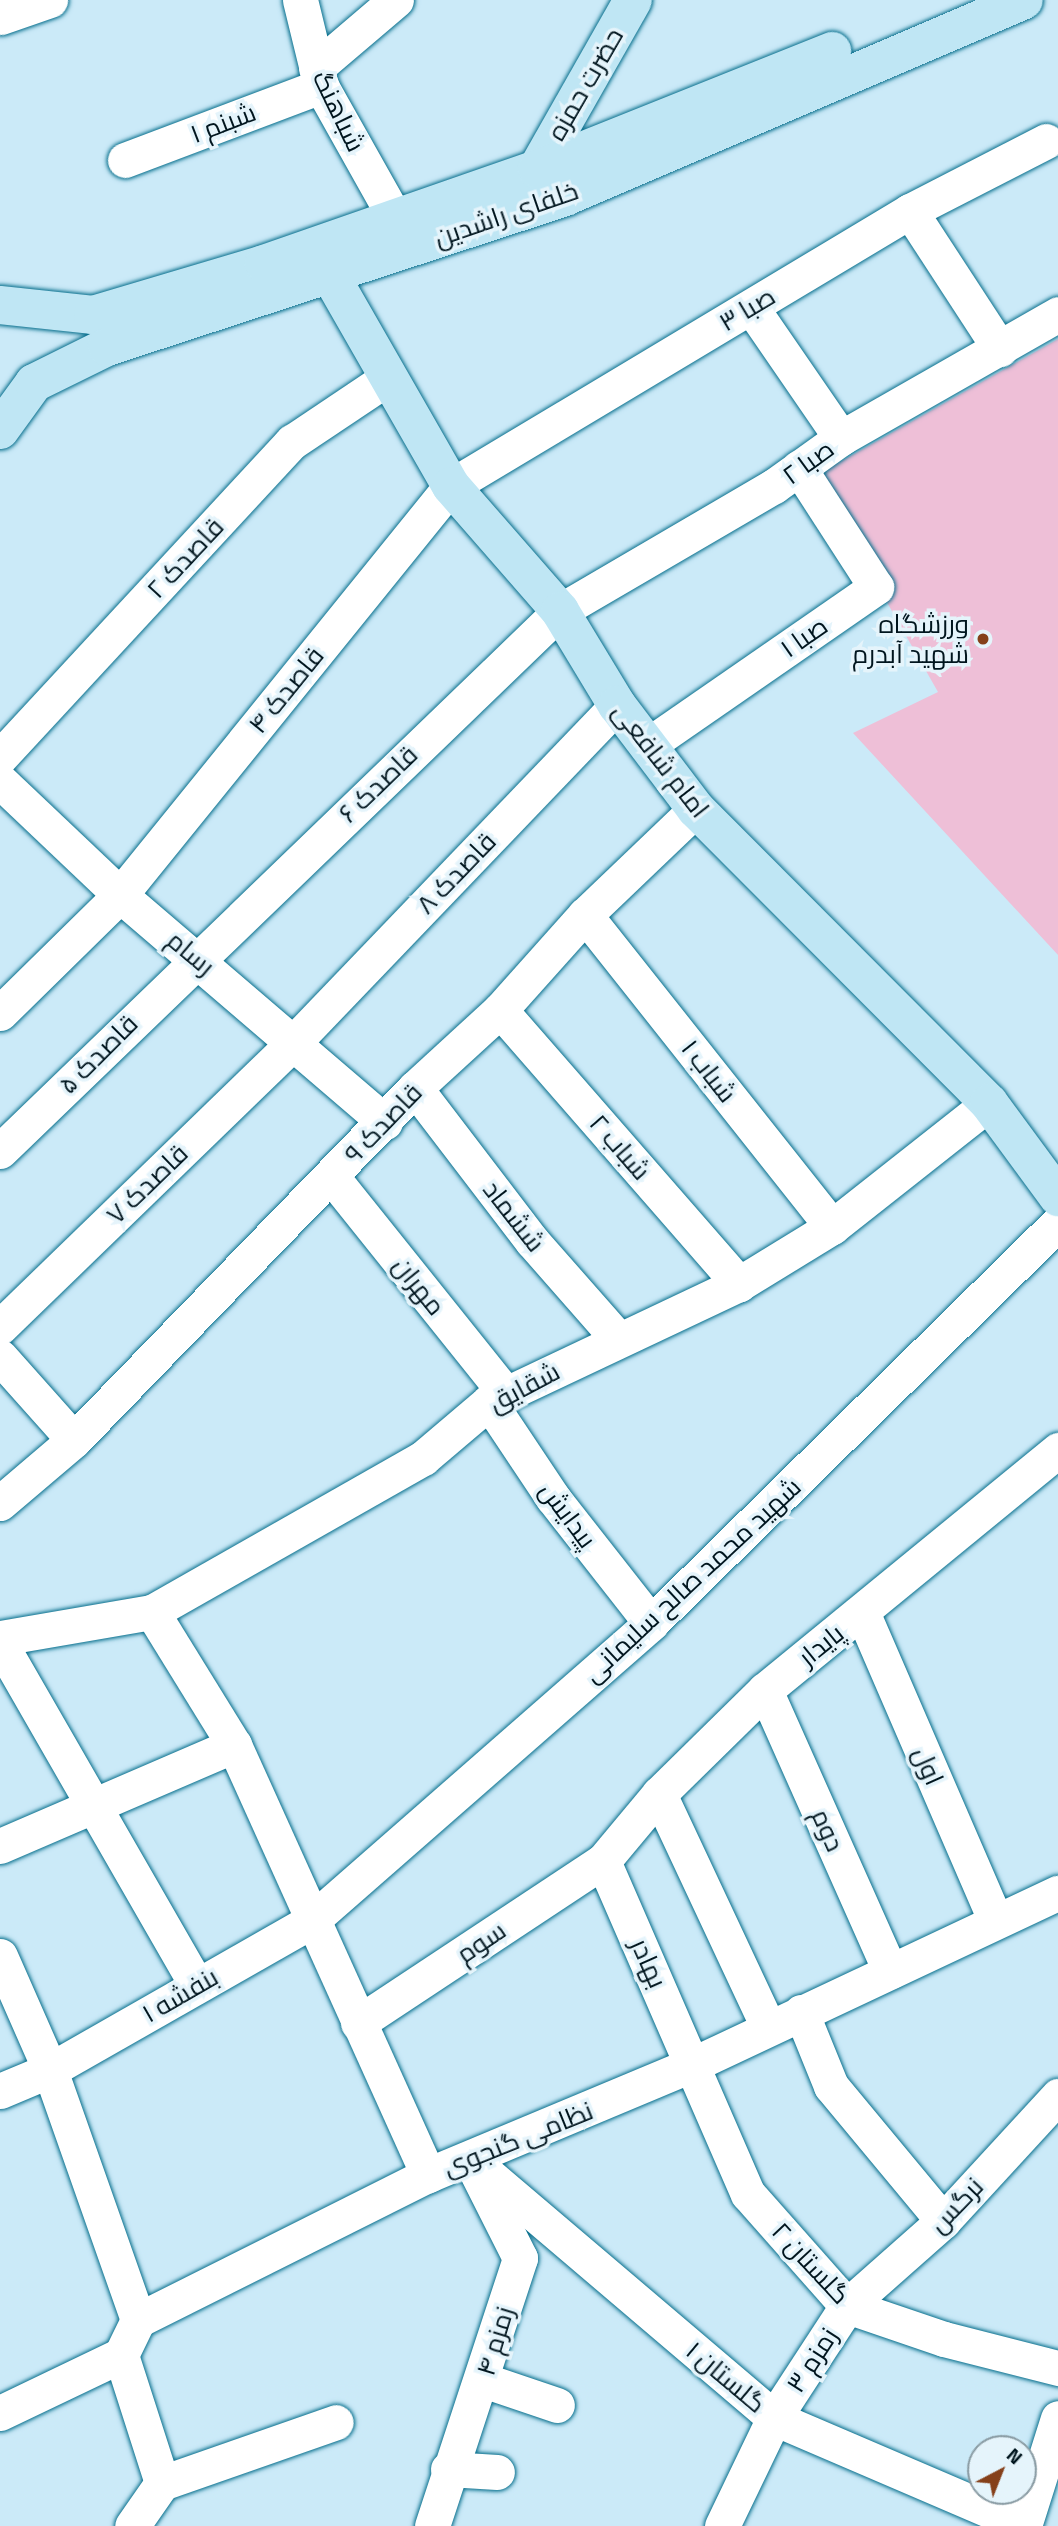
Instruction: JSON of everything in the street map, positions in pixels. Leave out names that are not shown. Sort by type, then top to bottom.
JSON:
[{"type":"main road","name":"حضرت حمزه","points":[[537,169],[633,0]]},
{"type":"main road","name":"خلفای راشدین","points":[[0,305],[93,315],[264,264],[394,216],[537,169],[953,0]]},
{"type":"main road","name":"خلفای راشدین","points":[[0,430],[34,383],[107,347],[565,197],[1024,0]]},
{"type":"main road","name":"امام شافعی","points":[[329,273],[386,379],[452,485],[560,611],[617,705],[651,743],[696,809],[989,1103],[1058,1197]]},
{"type":"street","points":[[0,29],[1,0]]},
{"type":"street","points":[[1,17],[50,0]]},
{"type":"street","name":"شباهنگ","points":[[300,0],[319,77],[394,216]]},
{"type":"street","name":"شبنم ۱","points":[[125,160],[319,77],[396,0]]},
{"type":"street","name":"صبا ۳","points":[[452,485],[910,211],[1046,141]]},
{"type":"street","points":[[910,211],[1000,349]]},
{"type":"street","points":[[751,307],[841,438]]},
{"type":"street","name":"صبا ۲","points":[[560,611],[799,468],[841,438],[1058,314]]},
{"type":"street","name":"قاصدک ۲","points":[[0,757],[292,442],[386,379]]},
{"type":"street","name":"صبا ۱","points":[[651,743],[876,587],[799,468]]},
{"type":"street","name":"قاصدک ۴","points":[[0,1013],[120,895],[452,485]]},
{"type":"street","name":"قاصدک ۶","points":[[196,957],[560,611]]},
{"type":"street","name":"قاصدک ۸","points":[[295,1041],[617,705]]},
{"type":"street","name":"رسام","points":[[0,781],[120,895],[295,1041],[385,1122]]},
{"type":"street","name":"قاصدک ۹","points":[[0,1503],[74,1440],[332,1177],[415,1088],[500,1010],[585,915],[696,809]]},
{"type":"street","name":"شباب ۱","points":[[585,915],[832,1227]]},
{"type":"street","name":"قاصدک ۵","points":[[0,1151],[196,957]]},
{"type":"street","name":"شباب ۲","points":[[500,1010],[739,1284]]},
{"type":"street","name":"قاصدک ۷","points":[[0,1327],[295,1041]]},
{"type":"street","name":"ششماد","points":[[415,1088],[532,1241],[618,1339]]},
{"type":"street","name":"شقایق","points":[[0,1638],[152,1612],[423,1458],[497,1398],[739,1284],[832,1227],[989,1103]]},
{"type":"street","name":"مهران","points":[[332,1177],[497,1398]]},
{"type":"street","name":"شهید محمد صالح سلیمانی","points":[[311,1921],[651,1623],[1058,1223]]},
{"type":"street","points":[[0,1357],[74,1440]]},
{"type":"street","name":"پیدایش","points":[[497,1398],[553,1498],[651,1623]]},
{"type":"street","name":"پایدار","points":[[603,1861],[659,1794],[765,1690],[1058,1450]]},
{"type":"street","points":[[152,1612],[234,1745],[311,1921],[428,2175]]},
{"type":"street","name":"اول","points":[[862,1612],[995,1920]]},
{"type":"street","points":[[0,1643],[197,1985]]},
{"type":"street","name":"دوم","points":[[765,1690],[890,1971]]},
{"type":"street","points":[[0,1846],[92,1804],[234,1745]]},
{"type":"street","points":[[659,1794],[768,2027]]},
{"type":"street","name":"سوم","points":[[359,2023],[603,1861]]},
{"type":"street","name":"بهادر","points":[[603,1861],[694,2064]]},
{"type":"street","name":"نظامی گنجوی","points":[[138,2320],[428,2175],[471,2160],[694,2064],[995,1920],[1058,1893]]},
{"type":"street","name":"بنفشه ۱","points":[[0,2091],[50,2070],[311,1921]]},
{"type":"street","points":[[0,1956],[50,2070],[138,2320],[121,2355],[0,2413]]},
{"type":"street","points":[[801,2012],[831,2086],[943,2221]]},
{"type":"street","name":"گلستان ۲","points":[[694,2064],[748,2194],[847,2306],[944,2339],[1058,2368]]},
{"type":"street","name":"نرگس","points":[[847,2306],[943,2221],[1058,2095]]},
{"type":"street","name":"زمزم ۴","points":[[432,2526],[448,2469],[484,2380],[520,2258],[471,2160]]},
{"type":"street","name":"گلستان ۱","points":[[471,2160],[774,2418],[1024,2526]]},
{"type":"street","name":"زمزم ۳","points":[[722,2526],[774,2418],[847,2306]]},
{"type":"street","points":[[121,2355],[162,2483]]},
{"type":"street","points":[[484,2380],[557,2405]]},
{"type":"street","points":[[1024,2526],[1058,2418]]},
{"type":"street","points":[[132,2526],[162,2483],[336,2422]]},
{"type":"street","points":[[448,2469],[497,2472]]},
{"type":"shaded area","name":"ورزشگاه شهید آبدرم","points":[[1058,339],[1058,955],[853,733],[938,692],[815,476]]},
{"type":"place","name":"ورزشگاه شهید آبدرم","points":[[983,639]]}]
